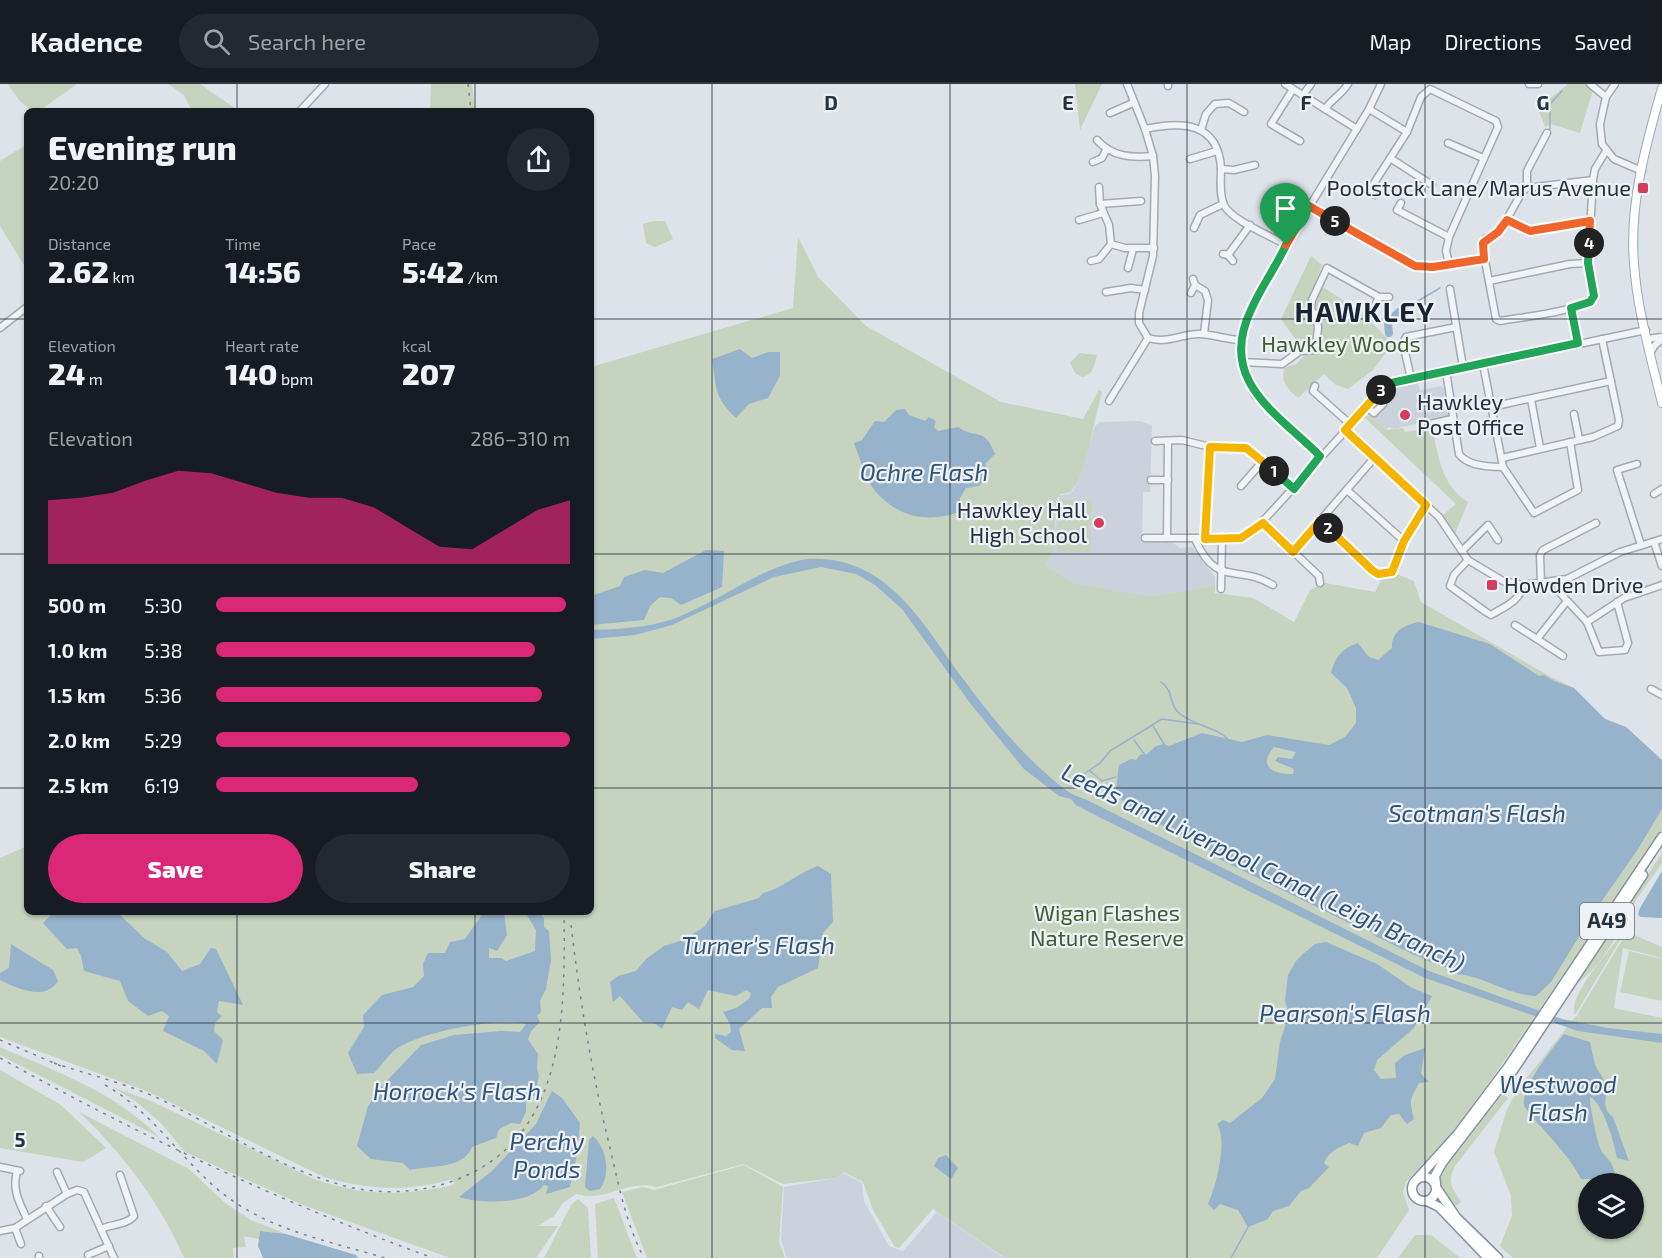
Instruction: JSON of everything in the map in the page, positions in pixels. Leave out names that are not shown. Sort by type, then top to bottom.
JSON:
[{"type":"highway","name":"A49","points":[[1553,1006],[1662,837]]},
{"type":"highway","name":"A49","points":[[1417,1179],[1436,1160],[1537,1029],[1662,846]]},
{"type":"highway","name":"A49","points":[[1427,1201],[1433,1197],[1436,1186],[1435,1176],[1442,1163],[1494,1097],[1537,1029]]},
{"type":"highway","points":[[1488,1258],[1439,1207],[1417,1199],[1412,1193],[1412,1185],[1417,1179],[1428,1177],[1456,1217],[1497,1258]]},
{"type":"main road","points":[[1662,88],[1642,171],[1635,214],[1634,263],[1646,334],[1662,402]]},
{"type":"street","points":[[303,108],[325,84]]},
{"type":"street","points":[[1127,84],[1145,129],[1153,156],[1155,176],[1152,221],[1154,248],[1138,313],[1139,322],[1148,338],[1169,342],[1186,335],[1204,334],[1241,340]]},
{"type":"street","points":[[1286,84],[1357,129]]},
{"type":"street","points":[[1303,95],[1311,84]]},
{"type":"street","points":[[1325,109],[1334,98],[1344,92],[1348,84]]},
{"type":"street","points":[[1320,456],[1255,395],[1247,381],[1242,362],[1241,340],[1251,308],[1309,206],[1369,110],[1381,84]]},
{"type":"street","points":[[1529,84],[1538,84]]},
{"type":"street","points":[[1590,84],[1606,97]]},
{"type":"street","points":[[1615,84],[1606,97],[1600,131],[1606,151],[1614,159],[1642,171]]},
{"type":"street","points":[[1293,89],[1271,124],[1300,141]]},
{"type":"street","points":[[1369,192],[1407,132],[1421,97],[1430,89],[1496,121],[1498,127],[1449,237],[1446,251],[1449,263]]},
{"type":"street","points":[[1114,109],[1133,103]]},
{"type":"street","points":[[1201,130],[1206,114],[1215,104],[1229,103],[1244,112]]},
{"type":"street","points":[[1369,110],[1407,132]]},
{"type":"street","points":[[1145,129],[1169,124],[1201,130],[1215,143],[1221,169],[1223,204],[1231,213],[1286,245]]},
{"type":"street","points":[[1547,133],[1527,171],[1527,188],[1515,202],[1507,220],[1498,232],[1483,243],[1494,316],[1500,321],[1571,308],[1590,302],[1594,296],[1588,263],[1593,180],[1595,169],[1606,151]]},
{"type":"street","points":[[1097,140],[1106,150],[1130,157],[1153,156]]},
{"type":"street","points":[[1448,143],[1483,158]]},
{"type":"street","points":[[1541,144],[1551,148]]},
{"type":"street","points":[[1093,162],[1102,158],[1106,150]]},
{"type":"street","points":[[1190,159],[1217,151]]},
{"type":"street","points":[[1390,158],[1427,185]]},
{"type":"street","points":[[1221,169],[1234,170],[1255,165]]},
{"type":"street","points":[[1527,188],[1593,180]]},
{"type":"street","points":[[1091,194],[1099,190],[1100,204],[1109,225],[1111,244],[1099,259],[1091,261]]},
{"type":"street","points":[[1100,204],[1141,201]]},
{"type":"street","points":[[1401,203],[1394,208],[1449,237]]},
{"type":"street","points":[[1194,228],[1200,214],[1223,204]]},
{"type":"street","points":[[1309,206],[1405,262],[1423,267],[1484,259]]},
{"type":"street","points":[[1079,220],[1104,213]]},
{"type":"street","points":[[1507,220],[1530,231],[1590,221]]},
{"type":"street","points":[[1228,256],[1250,225]]},
{"type":"street","points":[[1111,244],[1133,249],[1154,248]]},
{"type":"street","points":[[1128,268],[1133,249]]},
{"type":"street","points":[[1489,281],[1570,264],[1588,263]]},
{"type":"street","points":[[1242,362],[1282,364],[1300,351],[1316,350],[1318,327],[1311,309],[1312,300],[1327,268],[1379,297],[1389,297]]},
{"type":"street","points":[[1191,293],[1194,282],[1205,291],[1208,300],[1204,334]]},
{"type":"street","points":[[1110,290],[1131,288],[1145,290]]},
{"type":"street","points":[[1450,288],[1463,368]]},
{"type":"street","points":[[1372,310],[1379,297]]},
{"type":"street","points":[[1571,308],[1578,343]]},
{"type":"street","points":[[0,328],[24,309]]},
{"type":"street","points":[[1411,379],[1403,343],[1406,337],[1456,327]]},
{"type":"street","points":[[1145,538],[1222,539],[1245,536],[1263,523],[1320,456],[1388,384],[1578,343],[1646,334],[1662,338]]},
{"type":"street","points":[[1109,401],[1148,338]]},
{"type":"street","points":[[1650,353],[1662,338]]},
{"type":"street","points":[[1502,458],[1593,437],[1618,426],[1619,420],[1602,339]]},
{"type":"street","points":[[1483,364],[1503,467],[1530,510],[1540,513],[1578,490],[1570,442]]},
{"type":"street","points":[[1446,371],[1452,419],[1463,460],[1503,467]]},
{"type":"street","points":[[1491,407],[1611,381]]},
{"type":"street","points":[[1315,386],[1313,391],[1350,424]]},
{"type":"street","points":[[1531,399],[1540,448]]},
{"type":"street","points":[[1366,406],[1374,413],[1383,404]]},
{"type":"street","points":[[1574,414],[1579,439]]},
{"type":"street","points":[[1426,425],[1452,419]]},
{"type":"street","points":[[1345,430],[1439,517],[1468,560],[1494,576],[1522,585],[1557,582],[1583,573],[1610,556],[1662,539]]},
{"type":"street","points":[[1155,441],[1182,440],[1210,447],[1246,448],[1294,489]]},
{"type":"street","points":[[1167,538],[1168,441]]},
{"type":"street","points":[[1205,539],[1210,447]]},
{"type":"street","points":[[1293,552],[1375,458]]},
{"type":"street","points":[[1244,485],[1263,461]]},
{"type":"street","points":[[1638,464],[1617,470],[1641,545]]},
{"type":"street","points":[[1151,480],[1168,480]]},
{"type":"street","points":[[1654,494],[1662,489]]},
{"type":"street","points":[[1347,490],[1404,541]]},
{"type":"street","points":[[1320,521],[1378,574],[1392,572],[1404,541],[1426,505]]},
{"type":"street","points":[[1462,551],[1487,522],[1498,540]]},
{"type":"street","points":[[1263,523],[1319,576],[1320,583]]},
{"type":"street","points":[[1541,584],[1540,555],[1543,550],[1596,523]]},
{"type":"street","points":[[1195,539],[1214,569],[1222,573],[1260,577],[1273,585]]},
{"type":"street","points":[[1221,589],[1222,539]]},
{"type":"street","points":[[1654,542],[1662,566]]},
{"type":"street","points":[[1468,560],[1454,575],[1450,586],[1491,615],[1514,601],[1520,595],[1522,585]]},
{"type":"street","points":[[1557,582],[1560,593],[1587,622],[1599,652],[1625,650],[1628,643],[1617,602]]},
{"type":"street","points":[[1587,622],[1617,602],[1662,585]]},
{"type":"street","points":[[1537,639],[1567,601]]},
{"type":"street","points":[[1515,625],[1563,656]]},
{"type":"street","points":[[1651,689],[1662,695]]},
{"type":"street","points":[[0,1167],[19,1171],[14,1184],[16,1195],[27,1219]]},
{"type":"street","points":[[56,1175],[67,1194]]},
{"type":"street","points":[[101,1229],[114,1223],[127,1222],[134,1216],[120,1175]]},
{"type":"street","points":[[0,1231],[15,1228],[46,1206],[76,1190],[84,1192],[114,1258]]},
{"type":"street","points":[[46,1206],[60,1227]]},
{"type":"street","points":[[15,1228],[21,1244]]},
{"type":"street","points":[[88,1256],[109,1246]]},
{"type":"shaded area","points":[[1417,381],[1420,390],[1441,386],[1444,388],[1449,417],[1394,429],[1389,427],[1386,430],[1366,412],[1388,388]]},
{"type":"shaded area","name":"Hawkley Hall High School","points":[[1140,421],[1152,425],[1150,492],[1143,492],[1142,541],[1172,542],[1180,548],[1192,547],[1215,577],[1215,586],[1150,598],[1091,589],[1074,583],[1046,566],[1054,549],[1057,501],[1061,495],[1069,494],[1074,490],[1095,426],[1100,422]]},
{"type":"shaded area","points":[[844,1173],[862,1183],[864,1201],[889,1246],[903,1251],[937,1212],[1004,1258],[787,1258],[781,1240],[784,1187],[836,1178]]},
{"type":"green space","points":[[8,84],[77,84],[43,108],[28,108]]},
{"type":"green space","points":[[168,84],[200,84],[235,108],[190,108],[184,95]]},
{"type":"green space","points":[[431,84],[472,84],[475,108],[430,108]]},
{"type":"green space","points":[[1075,84],[1102,84],[1080,130]]},
{"type":"green space","points":[[1568,84],[1586,84],[1593,90],[1580,133],[1551,124],[1545,127],[1538,108]]},
{"type":"green space","points":[[24,146],[24,265],[0,226],[0,161]]},
{"type":"green space","points":[[665,221],[673,239],[655,247],[646,243],[643,224]]},
{"type":"green space","name":"Wigan Flashes Nature Reserve","points":[[798,237],[818,277],[866,326],[1001,402],[1083,419],[1099,390],[1102,392],[1080,476],[1070,492],[1061,494],[1056,500],[1054,549],[1046,566],[1074,583],[1150,597],[1215,586],[1215,593],[1253,598],[1294,622],[1310,590],[1325,583],[1375,592],[1381,580],[1394,573],[1414,581],[1421,602],[1574,688],[1605,719],[1626,727],[1662,760],[1662,830],[1453,1132],[1406,1182],[1403,1192],[1409,1210],[1377,1258],[1005,1258],[933,1209],[899,1248],[895,1247],[873,1210],[863,1182],[844,1172],[836,1178],[783,1184],[744,1164],[657,1187],[636,1186],[597,1196],[576,1194],[563,1203],[554,1216],[538,1226],[558,1226],[536,1258],[450,1258],[303,1205],[185,1152],[161,1123],[134,1100],[112,1087],[151,1101],[314,1179],[332,1185],[381,1193],[397,1193],[449,1186],[454,1184],[453,1179],[420,1186],[388,1188],[357,1185],[324,1177],[149,1092],[0,1037],[0,858],[24,847],[24,915],[594,915],[594,366],[793,308]]},
{"type":"green space","name":"Hawkley Woods","points":[[1311,256],[1322,265],[1315,283],[1357,310],[1392,345],[1373,370],[1348,389],[1336,385],[1324,374],[1298,398],[1286,385],[1284,368],[1296,364],[1306,354],[1281,319]]},
{"type":"green space","points":[[1079,353],[1097,355],[1091,372],[1082,377],[1075,373],[1070,363]]},
{"type":"green space","points":[[1369,415],[1386,430],[1403,428],[1405,432],[1432,428],[1442,470],[1452,487],[1468,502],[1455,534],[1443,515],[1456,504],[1364,417]]},
{"type":"green space","points":[[1059,500],[1092,501],[1090,552],[1057,551]]},
{"type":"green space","points":[[1662,853],[1662,863],[1636,900],[1628,919],[1621,915]]},
{"type":"green space","points":[[1611,930],[1618,934],[1609,948],[1594,969],[1574,985]]},
{"type":"green space","points":[[1627,932],[1662,947],[1662,958],[1623,948],[1614,1008],[1662,1018],[1662,1258],[1513,1258],[1500,1246],[1512,1216],[1511,1196],[1494,1152],[1507,1109],[1521,1085],[1576,1016],[1581,1017],[1577,1015]]},
{"type":"green space","points":[[1620,936],[1622,937],[1575,1015],[1574,1007],[1583,986]]},
{"type":"green space","points":[[1629,951],[1662,959],[1662,1001],[1620,992]]},
{"type":"green space","points":[[0,1047],[104,1095],[124,1107],[159,1137],[0,1055]]},
{"type":"green space","points":[[0,1070],[61,1105],[106,1148],[83,1162],[0,1148]]},
{"type":"green space","points":[[1501,1092],[1508,1098],[1455,1166],[1451,1176],[1455,1193],[1461,1202],[1456,1206],[1442,1189],[1439,1174]]},
{"type":"green space","points":[[79,1112],[189,1169],[225,1203],[251,1220],[286,1234],[260,1231],[259,1239],[244,1236],[246,1247],[233,1248],[234,1258],[184,1258],[152,1198],[111,1145]]},
{"type":"green space","points":[[744,1165],[783,1187],[779,1241],[785,1258],[647,1258],[622,1192],[643,1187],[654,1190]]},
{"type":"green space","points":[[614,1198],[637,1258],[598,1258],[595,1204]]},
{"type":"green space","points":[[578,1199],[588,1208],[591,1258],[544,1258],[571,1205]]},
{"type":"green space","points":[[1415,1235],[1431,1235],[1460,1258],[1398,1258]]},
{"type":"water","points":[[740,349],[752,358],[768,352],[780,352],[780,376],[768,398],[749,404],[736,418],[723,404],[717,391],[712,359]]},
{"type":"water","name":"Ochre Flash","points":[[905,409],[909,415],[925,421],[929,417],[936,421],[934,427],[938,431],[958,427],[983,437],[991,445],[995,454],[985,464],[990,473],[979,486],[966,488],[960,498],[960,512],[936,517],[914,516],[884,500],[868,481],[854,443],[862,440],[875,421],[884,422],[896,410]]},
{"type":"water","points":[[706,550],[724,551],[722,587],[681,605],[671,598],[660,597],[650,606],[644,620],[594,625],[594,595],[620,586],[624,577],[645,570],[663,573]]},
{"type":"water","name":"Leeds and Liverpool Canal (Leigh Branch)","points":[[807,559],[835,561],[860,568],[881,581],[918,616],[973,692],[1010,738],[1042,770],[1073,795],[1429,971],[1562,1019],[1608,1028],[1662,1034],[1662,1043],[1578,1031],[1425,978],[1101,818],[1076,805],[1071,799],[1059,796],[1024,769],[970,703],[902,609],[875,585],[856,574],[821,567],[774,577],[672,625],[635,635],[594,639],[594,630],[643,626],[673,619],[755,577],[789,563]]},
{"type":"water","name":"Scotman's Flash","points":[[1419,622],[1490,644],[1539,676],[1544,675],[1574,688],[1605,719],[1626,727],[1662,760],[1662,809],[1638,849],[1599,905],[1596,911],[1598,917],[1588,922],[1551,982],[1536,996],[1525,995],[1477,978],[1457,974],[1454,970],[1375,936],[1368,929],[1351,924],[1219,859],[1205,848],[1126,805],[1116,789],[1119,765],[1131,759],[1136,760],[1141,754],[1146,755],[1156,746],[1164,744],[1169,746],[1202,733],[1242,742],[1267,735],[1329,745],[1345,737],[1356,723],[1356,708],[1347,688],[1331,673],[1337,658],[1347,648],[1358,643],[1369,657],[1378,660],[1392,648],[1396,633]],"holes":[[[1274,747],[1296,752],[1292,759],[1278,757],[1275,761],[1294,769],[1293,774],[1279,773],[1267,764],[1269,754]]]},
{"type":"water","name":"Turner's Flash","points":[[818,866],[831,874],[833,922],[823,933],[818,968],[778,987],[771,997],[772,1008],[762,1008],[739,1029],[745,1051],[732,1050],[715,1038],[715,1034],[726,1036],[731,1032],[730,1024],[723,1012],[736,1008],[749,999],[751,993],[746,990],[736,996],[708,990],[699,1009],[688,1002],[682,1010],[672,1007],[662,1029],[654,1023],[643,1022],[620,996],[613,1002],[610,982],[618,976],[636,971],[646,959],[664,946],[683,940],[704,927],[715,911],[759,898],[763,893],[778,888]]},
{"type":"water","points":[[1662,871],[1662,918],[1640,917],[1638,914],[1640,908]]},
{"type":"water","points":[[51,915],[120,915],[144,938],[167,952],[182,971],[200,964],[211,948],[216,949],[243,1005],[219,1001],[217,1012],[222,1016],[215,1023],[214,1031],[223,1040],[217,1064],[204,1051],[163,1031],[169,1016],[162,1011],[148,1016],[128,1001],[120,981],[84,971],[77,948],[67,949],[43,923]]},
{"type":"water","name":"Horrock's Flash","points":[[482,915],[504,915],[507,935],[497,951],[489,948],[489,958],[501,958],[506,961],[535,951],[536,930],[527,915],[541,915],[544,918],[544,927],[549,931],[551,960],[546,989],[540,1001],[541,1012],[537,1016],[540,1022],[531,1031],[528,1039],[538,1054],[539,1075],[535,1095],[526,1103],[526,1112],[520,1124],[511,1123],[499,1129],[496,1138],[472,1147],[468,1154],[454,1163],[410,1170],[403,1163],[371,1159],[357,1146],[368,1106],[382,1086],[421,1045],[454,1035],[501,1031],[520,1032],[526,1024],[513,1022],[479,1024],[422,1037],[396,1049],[374,1073],[357,1074],[348,1053],[364,1027],[363,1015],[382,995],[413,987],[424,976],[423,964],[428,953],[445,953],[450,942],[465,939]]},
{"type":"water","name":"Pearson's Flash","points":[[1326,942],[1377,964],[1412,988],[1432,996],[1414,1028],[1377,1060],[1374,1070],[1381,1079],[1396,1078],[1395,1063],[1405,1055],[1425,1048],[1421,1074],[1429,1082],[1419,1083],[1412,1097],[1414,1119],[1407,1124],[1399,1114],[1391,1115],[1381,1128],[1364,1133],[1358,1146],[1349,1143],[1334,1150],[1324,1163],[1329,1167],[1309,1188],[1301,1191],[1289,1206],[1273,1211],[1268,1219],[1248,1227],[1238,1210],[1220,1204],[1214,1210],[1208,1204],[1221,1152],[1220,1131],[1217,1124],[1223,1120],[1230,1123],[1262,1098],[1275,1079],[1280,1042],[1289,1014],[1285,1001],[1288,975],[1304,953],[1315,944]]},
{"type":"water","points":[[11,944],[53,970],[58,981],[46,991],[38,992],[0,980],[0,973],[9,968]]},
{"type":"water","name":"Westwood Flash","points":[[1564,1034],[1590,1042],[1595,1065],[1608,1087],[1605,1100],[1607,1111],[1613,1117],[1629,1161],[1617,1158],[1603,1114],[1595,1100],[1590,1097],[1600,1148],[1611,1162],[1614,1173],[1578,1173],[1524,1106],[1527,1088],[1545,1058]]},
{"type":"water","name":"Perchy Ponds","points":[[552,1091],[562,1098],[580,1123],[577,1154],[570,1187],[546,1194],[548,1186],[544,1185],[537,1192],[527,1196],[504,1201],[479,1201],[459,1197],[492,1171],[536,1124]]},
{"type":"water","points":[[593,1136],[604,1154],[606,1176],[600,1189],[590,1191],[585,1187],[589,1140]]},
{"type":"water","points":[[946,1155],[958,1168],[951,1179],[934,1166],[938,1158]]},
{"type":"water","points":[[260,1231],[286,1234],[356,1255],[358,1258],[263,1258],[258,1246]]},
{"type":"waterway","points":[[1550,129],[1550,104],[1562,91]]},
{"type":"waterway","points":[[1399,312],[1440,288]]},
{"type":"waterway","points":[[1389,333],[1388,323],[1399,312]]},
{"type":"waterway","points":[[1161,682],[1168,690],[1179,713],[1229,740]]},
{"type":"waterway","points":[[1074,781],[1100,763],[1110,751],[1162,719],[1198,724]]},
{"type":"waterway","points":[[1153,726],[1164,744]]},
{"type":"waterway","points":[[1134,740],[1145,755]]},
{"type":"waterway","points":[[1090,771],[1102,781],[1116,777]]},
{"type":"waterway","points":[[1619,925],[1628,930]]},
{"type":"waterway","points":[[1231,1258],[1248,1227]]},
{"type":"railway","points":[[468,84],[471,108]]},
{"type":"railway","points":[[54,1063],[149,1094],[270,1157],[338,1184],[351,1188],[394,1192],[437,1186],[489,1163],[517,1137],[538,1106],[551,1071],[559,1032],[563,992],[564,915]]},
{"type":"railway","points":[[571,925],[578,982],[598,1093],[624,1205],[632,1232],[644,1258]]},
{"type":"railway","points":[[0,1040],[61,1066]]},
{"type":"railway","points":[[0,1058],[213,1167],[321,1215],[433,1258]]},
{"type":"railway","points":[[105,1085],[136,1107],[202,1175],[235,1202],[275,1224],[385,1258]]},
{"type":"place","name":"Poolstock Lane/Marus Avenue","points":[[1643,188]]},
{"type":"place","name":"Hawkley Post Office","points":[[1405,415]]},
{"type":"place","name":"Hawkley Hall High School","points":[[1099,523]]},
{"type":"place","name":"Howden Drive","points":[[1492,585]]},
{"type":"district","name":"HAWKLEY","points":[[1365,312]]},
{"type":"route","points":[[1309,206],[1405,262],[1423,267],[1484,259],[1483,243],[1486,238],[1498,232],[1507,220],[1522,230],[1530,231],[1576,221],[1590,221],[1588,263],[1594,296],[1590,302],[1571,308],[1578,343],[1388,384],[1345,430],[1426,505],[1404,541],[1392,572],[1378,574],[1372,570],[1320,521],[1293,552],[1263,523],[1253,532],[1241,538],[1205,539],[1210,447],[1252,450],[1294,489],[1320,456],[1258,399],[1244,372],[1241,340],[1247,319],[1286,245],[1309,206]]}]
